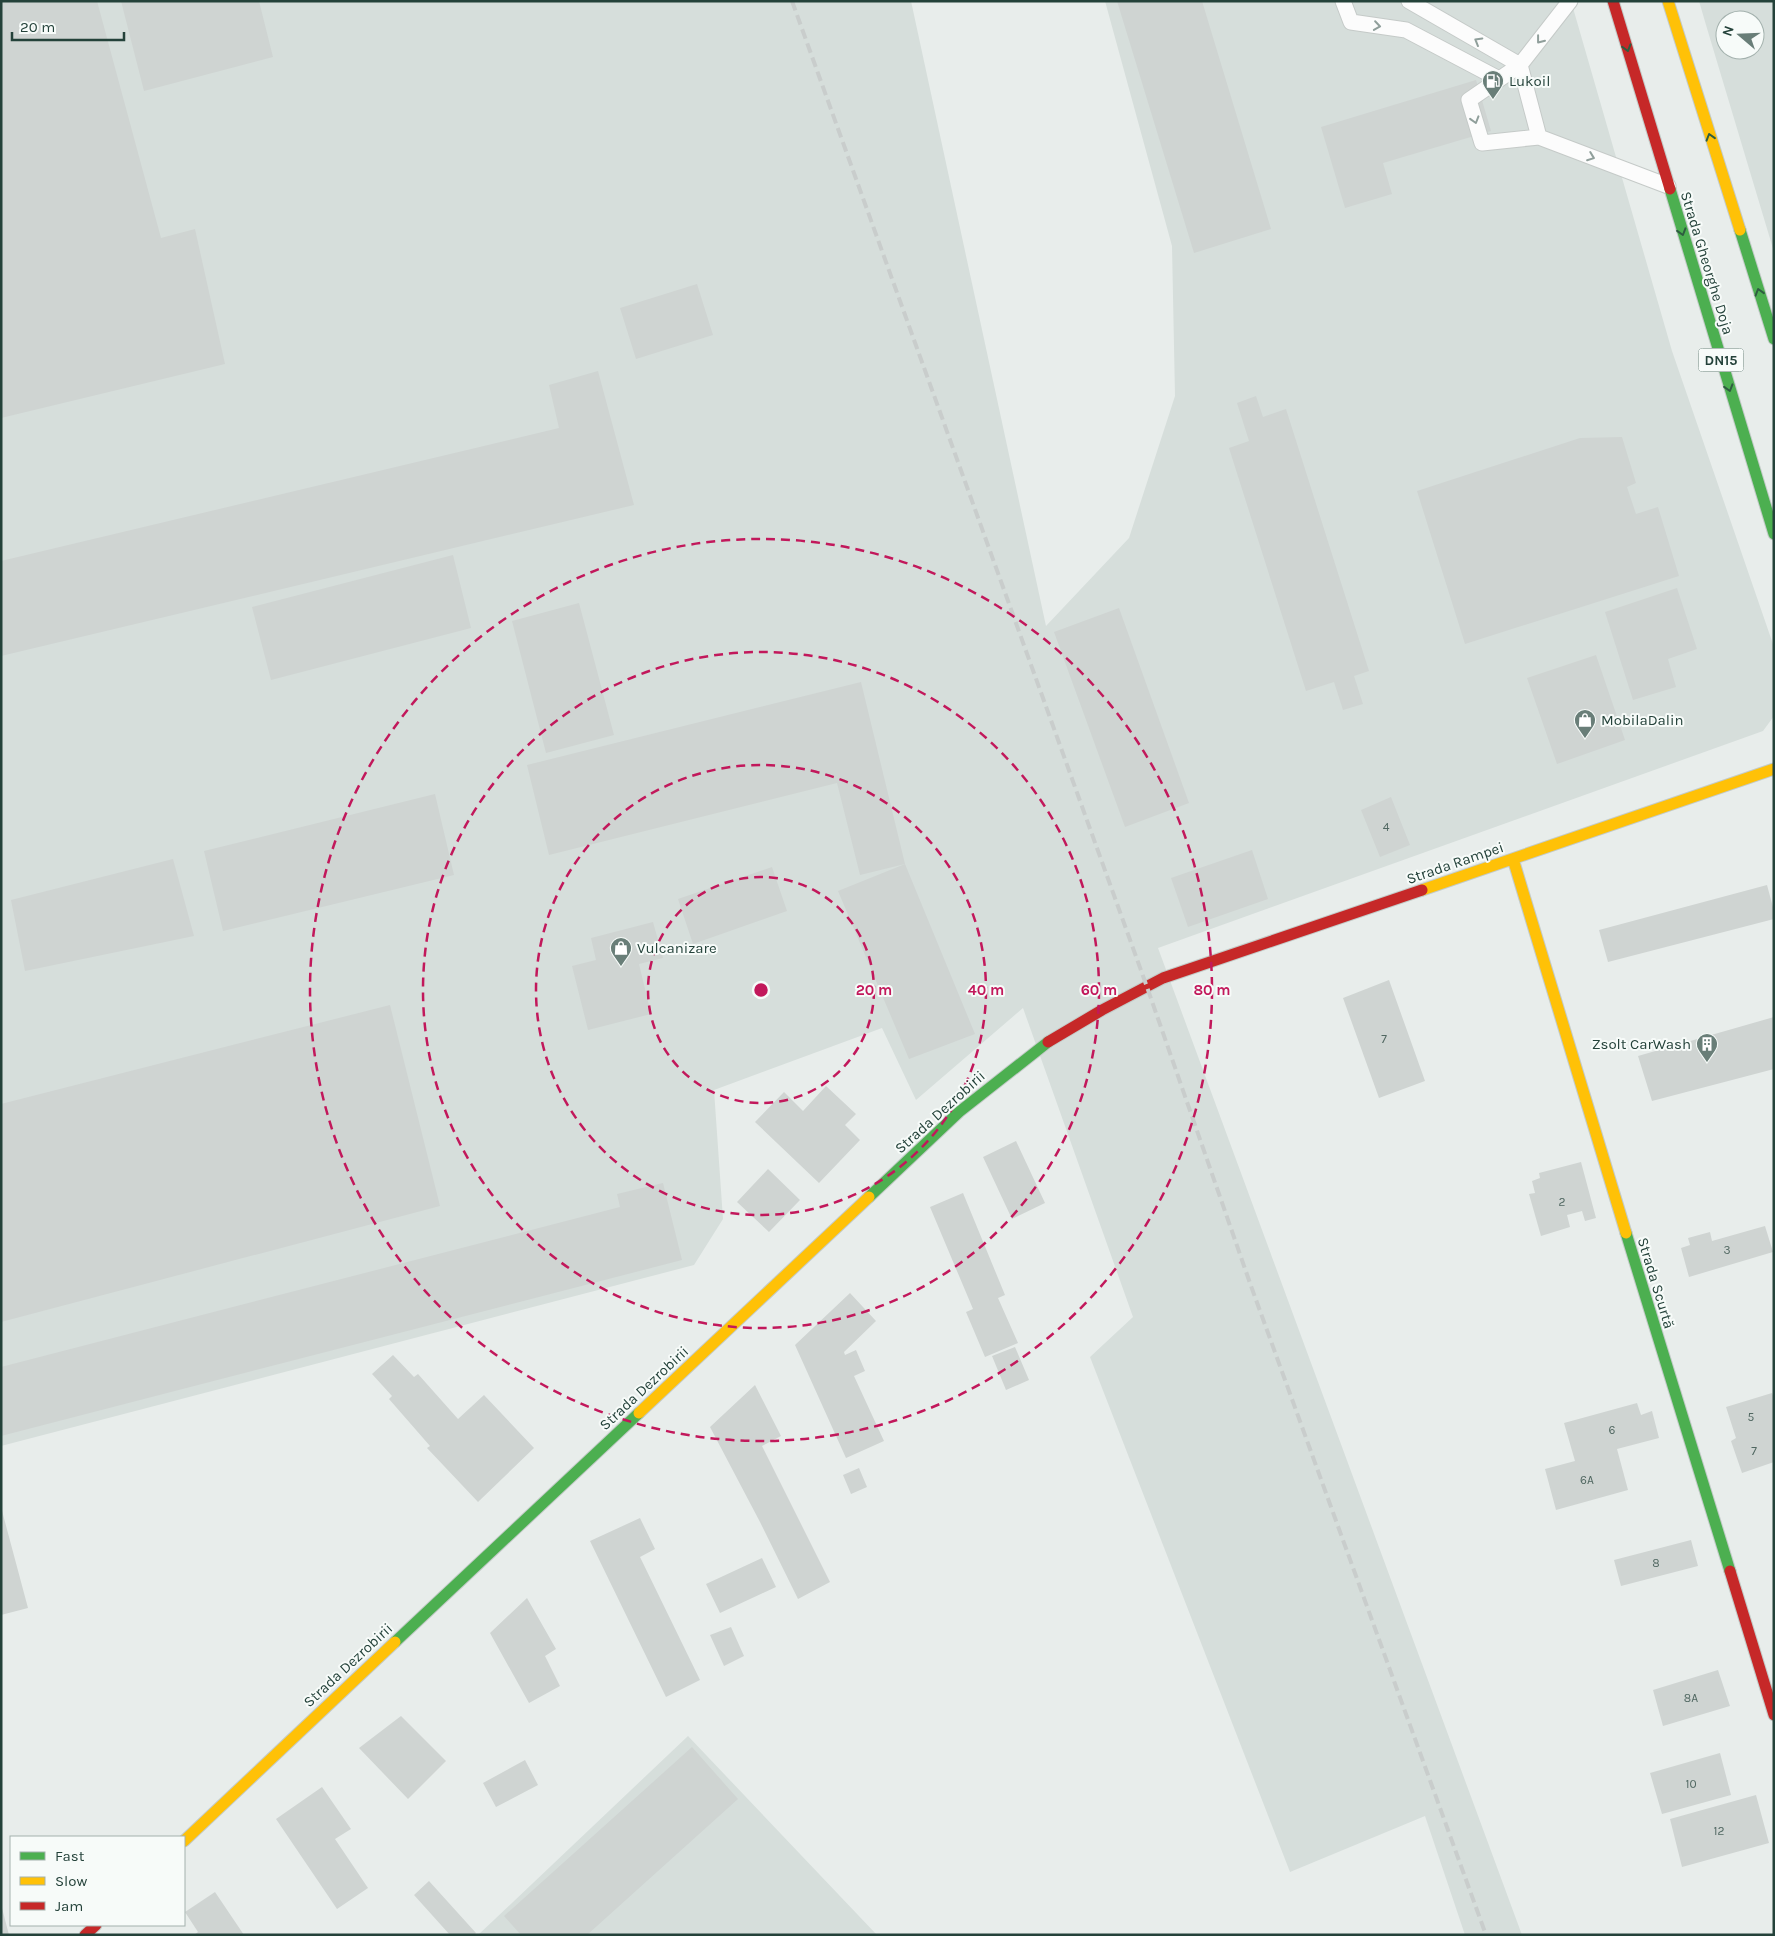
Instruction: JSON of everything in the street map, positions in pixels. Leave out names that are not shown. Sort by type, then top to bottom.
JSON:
[{"type":"main road","name":"Strada Gheorghe Doja","points":[[1613,1],[1774,534]]},
{"type":"main road","points":[[1668,1],[1774,339]]},
{"type":"main road","name":"Strada Rampei","points":[[1147,987],[1163,978],[1774,769]]},
{"type":"main road","name":"Strada Scurtă","points":[[1513,859],[1563,1029],[1774,1714]]},
{"type":"main road","name":"Strada Dezrobirii","points":[[185,1841],[959,1112],[1040,1047],[1102,1010],[1147,987]]},
{"type":"main road","points":[[85,1935],[95,1926]]},
{"type":"lane","points":[[1343,1],[1351,22],[1406,30],[1499,79]]},
{"type":"lane","points":[[1409,1],[1520,65],[1539,137]]},
{"type":"lane","points":[[1570,1],[1520,65],[1468,100],[1482,143],[1539,137],[1668,186]]},
{"type":"shaded area","points":[[1,1],[911,1],[1046,626],[1129,538],[1175,396],[1172,246],[1105,1],[1571,1],[1672,351],[1774,647],[1774,716],[1763,731],[1158,948],[1522,1935],[1465,1935],[1425,1816],[1290,1872],[1090,1357],[1133,1317],[1023,1008],[916,1100],[882,1028],[714,1090],[723,1219],[694,1265],[1,1446]]},
{"type":"shaded area","points":[[1699,1],[1774,1],[1774,252],[1717,60],[1765,60],[1765,10],[1715,10],[1715,55]]},
{"type":"shaded area","points":[[688,1736],[877,1935],[478,1935],[495,1919]]},
{"type":"building","points":[[1,1],[97,1],[161,238],[195,229],[225,364],[1,418]]},
{"type":"building","points":[[121,1],[259,1],[273,57],[144,91]]},
{"type":"building","points":[[1117,1],[1202,1],[1271,229],[1194,253]]},
{"type":"building","points":[[1476,80],[1491,131],[1383,163],[1392,194],[1345,208],[1321,127]]},
{"type":"building","points":[[697,284],[713,335],[636,359],[620,308]]},
{"type":"building","points":[[598,371],[634,505],[1,656],[1,561],[559,428],[549,385]]},
{"type":"building","points":[[1256,396],[1263,417],[1286,409],[1369,671],[1354,676],[1363,704],[1343,710],[1334,682],[1306,691],[1229,448],[1249,441],[1237,403]]},
{"type":"building","points":[[1622,437],[1636,483],[1627,487],[1636,514],[1658,507],[1679,576],[1465,644],[1417,491],[1580,438]]},
{"type":"building","points":[[453,555],[471,628],[271,680],[252,607]]},
{"type":"building","points":[[1677,588],[1697,649],[1668,659],[1676,687],[1633,700],[1605,612]]},
{"type":"building","points":[[579,603],[614,735],[546,753],[512,621]]},
{"type":"building","points":[[1119,608],[1189,803],[1125,827],[1054,632]]},
{"type":"building","points":[[1596,655],[1625,740],[1557,764],[1527,678]]},
{"type":"building","points":[[861,682],[905,864],[860,875],[837,783],[549,855],[527,765]]},
{"type":"building","points":[[435,794],[454,875],[223,931],[204,851]]},
{"type":"building","points":[[1391,797],[1410,845],[1380,857],[1361,810]]},
{"type":"building","points":[[1252,850],[1268,899],[1188,927],[1171,878]]},
{"type":"building","points":[[173,859],[194,936],[25,971],[11,900]]},
{"type":"building","points":[[905,864],[975,1034],[909,1059],[838,891]]},
{"type":"building","points":[[772,867],[787,911],[693,944],[678,899]]},
{"type":"building","points":[[1767,885],[1774,911],[1774,919],[1608,962],[1599,930]]},
{"type":"building","points":[[653,922],[663,958],[639,964],[651,1014],[588,1030],[572,966],[596,960],[591,938]]},
{"type":"building","points":[[1389,980],[1425,1081],[1379,1098],[1343,998]]},
{"type":"building","points":[[390,1005],[440,1206],[1,1322],[1,1104]]},
{"type":"building","name":"Zsolt CarWash","points":[[1774,1017],[1774,1069],[1652,1101],[1638,1056]]},
{"type":"building","points":[[826,1086],[856,1114],[845,1125],[860,1140],[819,1183],[755,1122],[784,1092],[803,1111]]},
{"type":"building","points":[[1016,1141],[1045,1203],[1012,1219],[983,1157]]},
{"type":"building","points":[[1581,1162],[1596,1218],[1585,1221],[1582,1211],[1567,1215],[1570,1227],[1541,1236],[1529,1194],[1535,1193],[1532,1181],[1540,1178],[1539,1173]]},
{"type":"building","points":[[768,1169],[800,1200],[769,1232],[737,1202]]},
{"type":"building","points":[[663,1183],[682,1260],[1,1436],[1,1367],[620,1207],[617,1194]]},
{"type":"building","points":[[963,1193],[1005,1295],[998,1298],[1018,1343],[985,1357],[966,1312],[973,1309],[930,1207]]},
{"type":"building","points":[[1765,1226],[1773,1252],[1689,1277],[1681,1248],[1690,1245],[1688,1238],[1710,1232],[1712,1241]]},
{"type":"building","points":[[850,1293],[876,1321],[844,1352],[845,1355],[856,1350],[865,1371],[854,1376],[884,1441],[846,1458],[795,1345]]},
{"type":"building","points":[[1015,1347],[1029,1380],[1006,1390],[992,1356]]},
{"type":"building","points":[[393,1355],[414,1377],[418,1374],[458,1419],[484,1395],[534,1448],[478,1502],[427,1448],[430,1446],[389,1399],[392,1396],[372,1374]]},
{"type":"building","points":[[755,1385],[781,1436],[762,1446],[830,1582],[798,1599],[710,1427]]},
{"type":"building","points":[[1772,1393],[1774,1398],[1774,1462],[1742,1473],[1731,1441],[1736,1438],[1726,1407]]},
{"type":"building","points":[[1637,1403],[1641,1415],[1652,1411],[1659,1438],[1617,1449],[1628,1490],[1556,1510],[1545,1469],[1575,1461],[1564,1423]]},
{"type":"building","points":[[859,1468],[867,1487],[851,1494],[843,1475]]},
{"type":"building","points":[[1,1507],[28,1608],[1,1615]]},
{"type":"building","points":[[640,1518],[655,1549],[640,1557],[700,1680],[666,1697],[590,1541]]},
{"type":"building","points":[[1691,1540],[1698,1566],[1621,1586],[1614,1560]]},
{"type":"building","points":[[762,1558],[776,1587],[720,1613],[706,1584]]},
{"type":"building","points":[[527,1598],[556,1649],[545,1656],[560,1686],[529,1703],[490,1633]]},
{"type":"building","points":[[731,1627],[744,1656],[724,1666],[710,1635]]},
{"type":"building","points":[[1718,1670],[1730,1706],[1663,1726],[1653,1690]]},
{"type":"building","points":[[401,1716],[446,1761],[408,1799],[359,1748]]},
{"type":"building","points":[[692,1747],[738,1799],[587,1935],[521,1935],[504,1916]]},
{"type":"building","points":[[1720,1753],[1731,1795],[1662,1814],[1650,1773]]},
{"type":"building","points":[[525,1760],[538,1785],[496,1807],[483,1783]]},
{"type":"building","points":[[322,1787],[351,1829],[335,1839],[368,1888],[337,1909],[276,1819]]},
{"type":"building","points":[[1756,1795],[1769,1843],[1682,1867],[1670,1819]]},
{"type":"building","points":[[429,1881],[476,1933],[474,1935],[450,1935],[414,1895]]},
{"type":"building","points":[[215,1892],[244,1935],[194,1935],[198,1932],[185,1912]]},
{"type":"building","points":[[2,1908],[9,1935],[1,1935]]},
{"type":"railway","points":[[792,1],[1147,987],[1251,1286],[1486,1935]]},
{"type":"traffic: fast","points":[[1670,189],[1774,534]]},
{"type":"traffic: fast","points":[[1740,230],[1774,339]]},
{"type":"traffic: fast","points":[[869,1197],[959,1112],[1048,1042]]},
{"type":"traffic: fast","points":[[1626,1233],[1730,1571]]},
{"type":"traffic: fast","points":[[395,1642],[639,1413]]},
{"type":"traffic: slow","points":[[1668,1],[1740,230]]},
{"type":"traffic: slow","points":[[1422,890],[1774,769]]},
{"type":"traffic: slow","points":[[1513,859],[1626,1233]]},
{"type":"traffic: slow","points":[[639,1413],[869,1197]]},
{"type":"traffic: slow","points":[[185,1840],[395,1642]]},
{"type":"traffic: jam","points":[[1613,1],[1670,189]]},
{"type":"traffic: jam","points":[[1048,1042],[1102,1010],[1163,978],[1422,890]]},
{"type":"traffic: jam","points":[[1730,1571],[1774,1715]]},
{"type":"traffic: jam","points":[[85,1935],[95,1926]]},
{"type":"place","name":"Lukoil","points":[[1493,100]]},
{"type":"place","name":"MobilaDalin","points":[[1585,739]]},
{"type":"place","name":"Vulcanizare","points":[[621,967]]},
{"type":"place","name":"Zsolt CarWash","points":[[1707,1063]]}]
